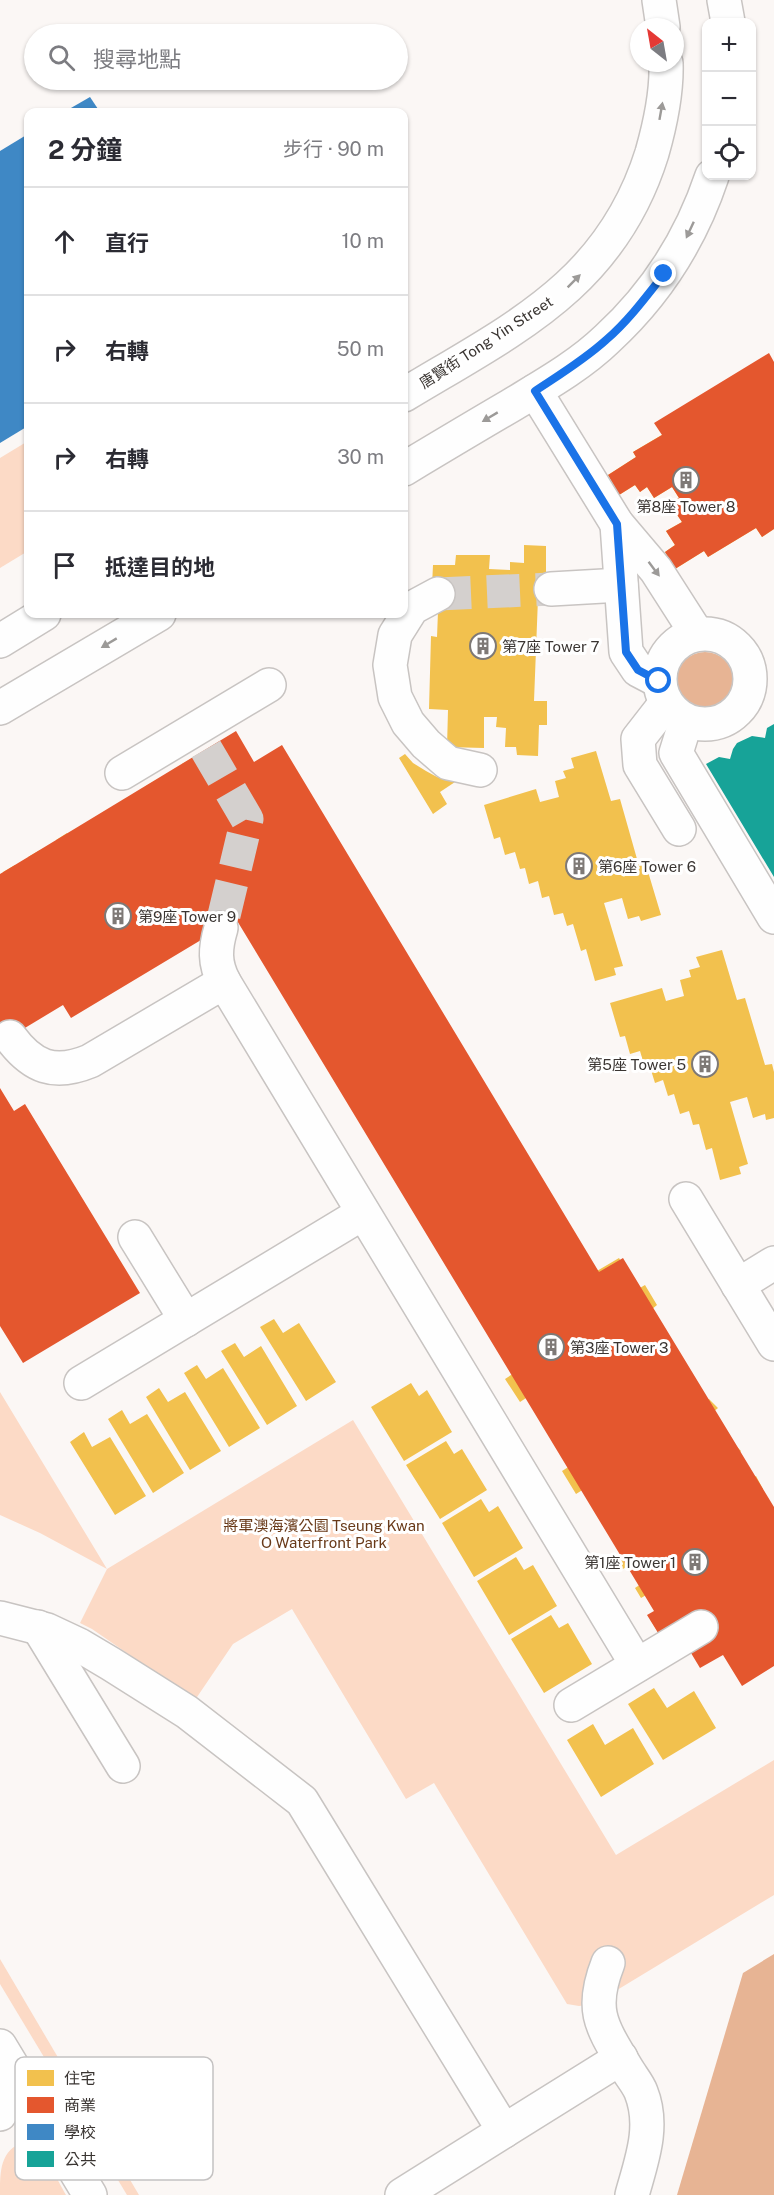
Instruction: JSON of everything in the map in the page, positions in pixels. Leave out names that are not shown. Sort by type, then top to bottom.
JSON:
[{"type":"street","points":[[659,0],[662,18]]},
{"type":"street","points":[[724,0],[727,18]]},
{"type":"street","name":"唐賢街 Tong Yin Street","points":[[408,393],[535,315],[589,267],[630,207],[645,174],[656,140],[663,103],[665,72]]},
{"type":"street","points":[[408,467],[535,391],[572,367],[606,340],[637,309],[664,274],[687,237],[710,180]]},
{"type":"street","points":[[535,391],[617,524],[656,570],[697,634]]},
{"type":"street","points":[[617,524],[626,652],[638,670],[671,702],[706,724],[726,720],[738,711],[761,672],[737,646],[725,638],[712,634],[697,634],[685,638],[666,656],[671,702],[676,753],[774,917]]},
{"type":"street","points":[[551,590],[621,585]]},
{"type":"street","points":[[408,614],[412,608],[438,594]]},
{"type":"street","points":[[0,640],[37,618]]},
{"type":"street","points":[[0,708],[152,618]]},
{"type":"street","points":[[406,618],[395,635],[390,665],[395,697],[408,723],[426,744],[448,763],[480,770]]},
{"type":"street","points":[[122,773],[200,740],[268,685]]},
{"type":"street","points":[[671,702],[638,739],[640,765],[679,829]]},
{"type":"street","points":[[220,928],[215,957],[224,982],[637,1665]]},
{"type":"street","points":[[10,1037],[22,1054],[34,1062],[62,1069],[76,1066],[90,1061],[224,982]]},
{"type":"street","points":[[686,1199],[774,1344]]},
{"type":"street","points":[[81,1383],[363,1213]]},
{"type":"street","points":[[135,1237],[186,1320]]},
{"type":"street","points":[[738,1285],[774,1263]]},
{"type":"street","points":[[0,1618],[38,1627],[78,1645],[187,1712],[302,1801],[504,2131]]},
{"type":"street","points":[[38,1627],[123,1766]]},
{"type":"street","points":[[571,1705],[701,1627]]},
{"type":"street","points":[[608,1963],[599,1983],[598,2011],[606,2033],[641,2092],[648,2135],[632,2195]]},
{"type":"street","points":[[0,2046],[15,2072]]},
{"type":"street","points":[[402,2195],[621,2058]]},
{"type":"street","points":[[0,2114],[15,2080]]},
{"type":"street","points":[[81,2180],[90,2195]]},
{"type":"green space","points":[[24,443],[24,553],[0,568],[0,458]]},
{"type":"green space","points":[[0,1392],[107,1569],[40,1533],[0,1515]]},
{"type":"green space","name":"將軍澳海濱公園 Tseung Kwan O Waterfront Park","points":[[353,1420],[616,1855],[774,1760],[774,1895],[594,2004],[579,2006],[567,2004],[434,1783],[406,1799],[292,1609],[233,1644],[195,1700],[80,1623],[107,1569]]},
{"type":"green space","points":[[0,1959],[58,2057],[44,2057],[0,1984]]},
{"type":"green space","points":[[15,2147],[15,2180],[58,2180],[66,2195],[0,2195],[1,2170],[10,2150]]},
{"type":"green space","points":[[118,2180],[130,2180],[139,2195],[127,2195]]},
{"type":"shaded area","points":[[705,652],[716,654],[729,665],[734,681],[732,692],[721,705],[705,710],[694,708],[681,697],[676,681],[678,670],[689,657]]},
{"type":"shaded area","points":[[774,1954],[774,2195],[677,2195],[743,1973]]},
{"type":"building: 住宅","name":"第8座 Tower 8","points":[[729,387],[747,418],[740,422],[755,447],[760,444],[770,461],[755,470],[767,490],[774,486],[774,529],[762,537],[756,528],[708,557],[704,551],[675,569],[665,552],[675,545],[666,531],[682,522],[669,503],[679,498],[672,487],[654,498],[647,487],[640,492],[635,485],[619,495],[608,475],[636,457],[633,452],[692,417],[687,409],[702,399],[701,396],[714,388],[718,394]]},
{"type":"building: 住宅","name":"第7座 Tower 7","points":[[524,545],[546,546],[546,575],[538,598],[534,701],[547,701],[547,725],[539,725],[538,756],[517,755],[516,747],[505,747],[506,728],[496,727],[497,717],[484,717],[484,748],[447,747],[448,710],[429,709],[431,636],[437,637],[439,586],[432,586],[433,565],[455,565],[456,555],[490,555],[489,569],[510,570],[510,562],[524,563]]},
{"type":"building: 住宅","points":[[227,745],[241,768],[225,777],[231,787],[237,791],[240,786],[244,790],[248,783],[260,791],[256,798],[280,814],[266,833],[263,831],[260,835],[252,829],[248,834],[236,826],[235,829],[221,820],[209,827],[215,838],[218,836],[235,863],[226,868],[233,881],[228,884],[233,891],[217,901],[213,893],[151,930],[156,937],[142,946],[137,938],[123,947],[130,959],[126,961],[131,969],[114,979],[109,971],[74,992],[72,989],[61,995],[57,988],[21,1009],[1,974],[27,958],[20,946],[49,929],[50,932],[66,923],[58,910],[45,918],[41,911],[17,925],[7,908],[0,912],[0,879],[5,876],[3,872],[15,865],[18,869],[31,861],[28,857],[40,850],[43,854],[58,844],[56,840],[67,833],[70,837],[93,822],[108,846],[93,855],[103,873],[79,888],[84,897],[118,877],[130,896],[157,880],[162,889],[172,882],[167,874],[178,868],[163,843],[164,836],[157,825],[148,830],[144,825],[133,832],[119,809],[149,791],[146,786],[156,780],[165,793],[173,788],[186,810],[194,805],[181,783],[190,778],[182,764],[194,757],[197,762]]},
{"type":"building: 住宅","name":"第6座 Tower 6","points":[[596,751],[611,801],[620,799],[639,866],[646,865],[661,915],[641,921],[639,916],[628,919],[622,898],[604,903],[623,966],[614,968],[616,975],[595,981],[586,949],[581,951],[573,924],[567,926],[563,913],[554,915],[549,896],[542,898],[538,881],[529,884],[525,868],[520,869],[515,852],[505,855],[500,837],[494,839],[484,805],[536,789],[540,802],[559,797],[555,781],[566,778],[563,771],[574,768],[571,758]]},
{"type":"building: 住宅","points":[[405,754],[413,763],[426,771],[455,782],[440,792],[447,804],[433,814],[399,758]]},
{"type":"building: 住宅","points":[[313,821],[314,827],[328,824],[334,858],[342,860],[355,883],[351,892],[355,900],[345,907],[349,913],[354,911],[360,921],[373,913],[381,925],[375,928],[393,957],[373,969],[370,964],[367,967],[360,956],[352,961],[358,972],[350,977],[358,991],[355,993],[372,1021],[379,1017],[385,1027],[398,1018],[404,1028],[397,1033],[403,1043],[418,1034],[441,1073],[421,1085],[439,1115],[432,1119],[463,1171],[471,1166],[477,1177],[490,1169],[496,1179],[489,1183],[495,1194],[512,1184],[538,1227],[544,1224],[551,1234],[545,1238],[553,1251],[536,1261],[538,1264],[532,1267],[539,1279],[527,1287],[530,1292],[504,1308],[494,1292],[488,1295],[482,1284],[487,1281],[479,1267],[469,1273],[465,1267],[459,1271],[452,1259],[459,1256],[430,1207],[436,1203],[393,1131],[386,1136],[357,1088],[351,1092],[344,1080],[350,1076],[347,1071],[358,1064],[347,1052],[340,1057],[333,1044],[339,1040],[322,1012],[335,1005],[318,977],[312,981],[306,970],[315,964],[310,956],[306,958],[289,928],[283,932],[276,920],[292,910],[279,896],[274,902],[269,899],[265,904],[254,897],[258,891],[242,880],[250,867],[247,866],[257,851],[268,858],[271,854],[292,868],[289,851],[299,849],[295,831],[301,830],[300,823]]},
{"type":"building: 住宅","name":"第5座 Tower 5","points":[[722,950],[737,1000],[745,998],[765,1065],[772,1064],[774,1118],[766,1120],[765,1114],[753,1118],[747,1097],[730,1102],[748,1164],[739,1167],[741,1174],[720,1180],[712,1148],[706,1150],[699,1124],[693,1125],[689,1111],[680,1114],[674,1094],[668,1096],[663,1080],[655,1083],[650,1067],[645,1068],[640,1051],[630,1054],[625,1036],[620,1037],[610,1003],[662,988],[666,1001],[684,996],[680,980],[691,977],[689,970],[700,967],[696,957]]},
{"type":"building: 住宅","points":[[0,990],[14,1013],[0,1022]]},
{"type":"building: 住宅","points":[[2,1097],[9,1110],[4,1113],[16,1133],[21,1130],[30,1144],[19,1151],[33,1175],[49,1165],[66,1192],[21,1219],[25,1225],[12,1233],[8,1226],[0,1231],[0,1098]]},
{"type":"building: 住宅","points":[[619,1258],[638,1289],[645,1285],[657,1305],[651,1310],[670,1342],[636,1362],[629,1350],[620,1356],[610,1339],[602,1345],[610,1358],[586,1372],[590,1379],[570,1391],[595,1432],[615,1420],[618,1426],[642,1412],[650,1425],[659,1420],[656,1416],[665,1407],[667,1409],[671,1405],[661,1395],[680,1377],[704,1403],[709,1399],[718,1408],[712,1413],[720,1421],[716,1425],[741,1451],[721,1472],[707,1458],[693,1471],[680,1458],[683,1467],[651,1486],[643,1473],[626,1483],[655,1532],[672,1522],[669,1518],[679,1512],[688,1528],[708,1517],[704,1508],[698,1511],[694,1502],[707,1496],[703,1487],[743,1468],[749,1480],[756,1476],[763,1489],[755,1492],[763,1510],[771,1507],[774,1513],[774,1520],[769,1523],[772,1530],[766,1533],[774,1544],[774,1588],[768,1592],[773,1601],[755,1611],[748,1600],[728,1612],[735,1624],[717,1634],[712,1626],[670,1652],[650,1619],[667,1609],[660,1596],[652,1600],[648,1594],[641,1598],[635,1588],[641,1584],[630,1565],[621,1570],[614,1558],[623,1553],[584,1489],[576,1494],[562,1471],[570,1466],[529,1396],[520,1402],[505,1379],[514,1373],[493,1338],[526,1318],[539,1339],[557,1329],[549,1315],[580,1296],[585,1304],[597,1297],[585,1278]]},
{"type":"building: 住宅","points":[[274,1319],[283,1333],[299,1323],[336,1382],[306,1401],[260,1327]]},
{"type":"building: 住宅","points":[[235,1343],[244,1357],[261,1346],[297,1406],[267,1425],[221,1351]]},
{"type":"building: 住宅","points":[[197,1365],[206,1379],[223,1368],[260,1428],[229,1447],[184,1373]]},
{"type":"building: 住宅","points":[[411,1383],[419,1396],[427,1390],[452,1432],[404,1461],[371,1407]]},
{"type":"building: 住宅","points":[[159,1388],[168,1402],[185,1392],[221,1451],[190,1470],[146,1397]]},
{"type":"building: 住宅","points":[[122,1410],[130,1424],[147,1414],[184,1473],[153,1493],[108,1419]]},
{"type":"building: 住宅","points":[[84,1432],[92,1447],[110,1437],[146,1496],[115,1515],[70,1442]]},
{"type":"building: 住宅","points":[[446,1441],[454,1454],[462,1449],[487,1490],[440,1519],[406,1465]]},
{"type":"building: 住宅","points":[[481,1499],[489,1512],[498,1506],[523,1548],[474,1577],[442,1523]]},
{"type":"building: 住宅","points":[[516,1557],[524,1570],[533,1565],[557,1606],[509,1635],[477,1581]]},
{"type":"building: 住宅","points":[[551,1615],[559,1628],[568,1623],[592,1664],[544,1693],[511,1639]]},
{"type":"building: 住宅","points":[[654,1688],[667,1708],[694,1691],[716,1728],[663,1760],[628,1704]]},
{"type":"building: 住宅","points":[[593,1724],[605,1745],[633,1728],[654,1764],[601,1797],[567,1740]]},
{"type":"building: 商業","name":"第8座 Tower 8","points":[[769,353],[774,362],[774,529],[762,537],[756,528],[708,557],[704,551],[675,569],[665,552],[675,545],[666,531],[682,522],[669,503],[679,498],[672,487],[654,498],[647,487],[640,492],[635,485],[619,495],[608,475],[636,457],[633,452],[662,435],[654,423]]},
{"type":"building: 商業","points":[[236,731],[254,762],[282,745],[599,1272],[623,1258],[774,1507],[774,1666],[742,1686],[723,1655],[700,1668],[688,1648],[673,1657],[647,1615],[654,1611],[236,919],[71,1018],[63,1005],[0,1043],[0,874]]},
{"type":"building: 商業","points":[[0,1088],[14,1111],[25,1104],[140,1293],[23,1363],[0,1326]]},
{"type":"building: 學校","points":[[90,97],[97,108],[71,108]]},
{"type":"building: 學校","points":[[24,136],[24,428],[0,443],[0,151]]},
{"type":"building: 公共","points":[[774,724],[774,877],[706,764],[719,757],[730,759],[737,743],[752,736],[765,738],[767,728]]},
{"type":"tunnel","points":[[438,594],[551,589]]},
{"type":"tunnel","points":[[206,749],[247,819],[221,928]]},
{"type":"place","name":"第8座 Tower 8","points":[[686,480]]},
{"type":"place","name":"第7座 Tower 7","points":[[483,646]]},
{"type":"place","name":"第6座 Tower 6","points":[[579,866]]},
{"type":"place","name":"第9座 Tower 9","points":[[118,916]]},
{"type":"place","name":"第5座 Tower 5","points":[[705,1064]]},
{"type":"place","name":"第3座 Tower 3","points":[[551,1347]]},
{"type":"place","name":"第1座 Tower 1","points":[[695,1562]]},
{"type":"route","points":[[659,681],[638,670],[626,652],[617,524],[535,391],[572,367],[606,340],[637,309],[664,274]]}]
